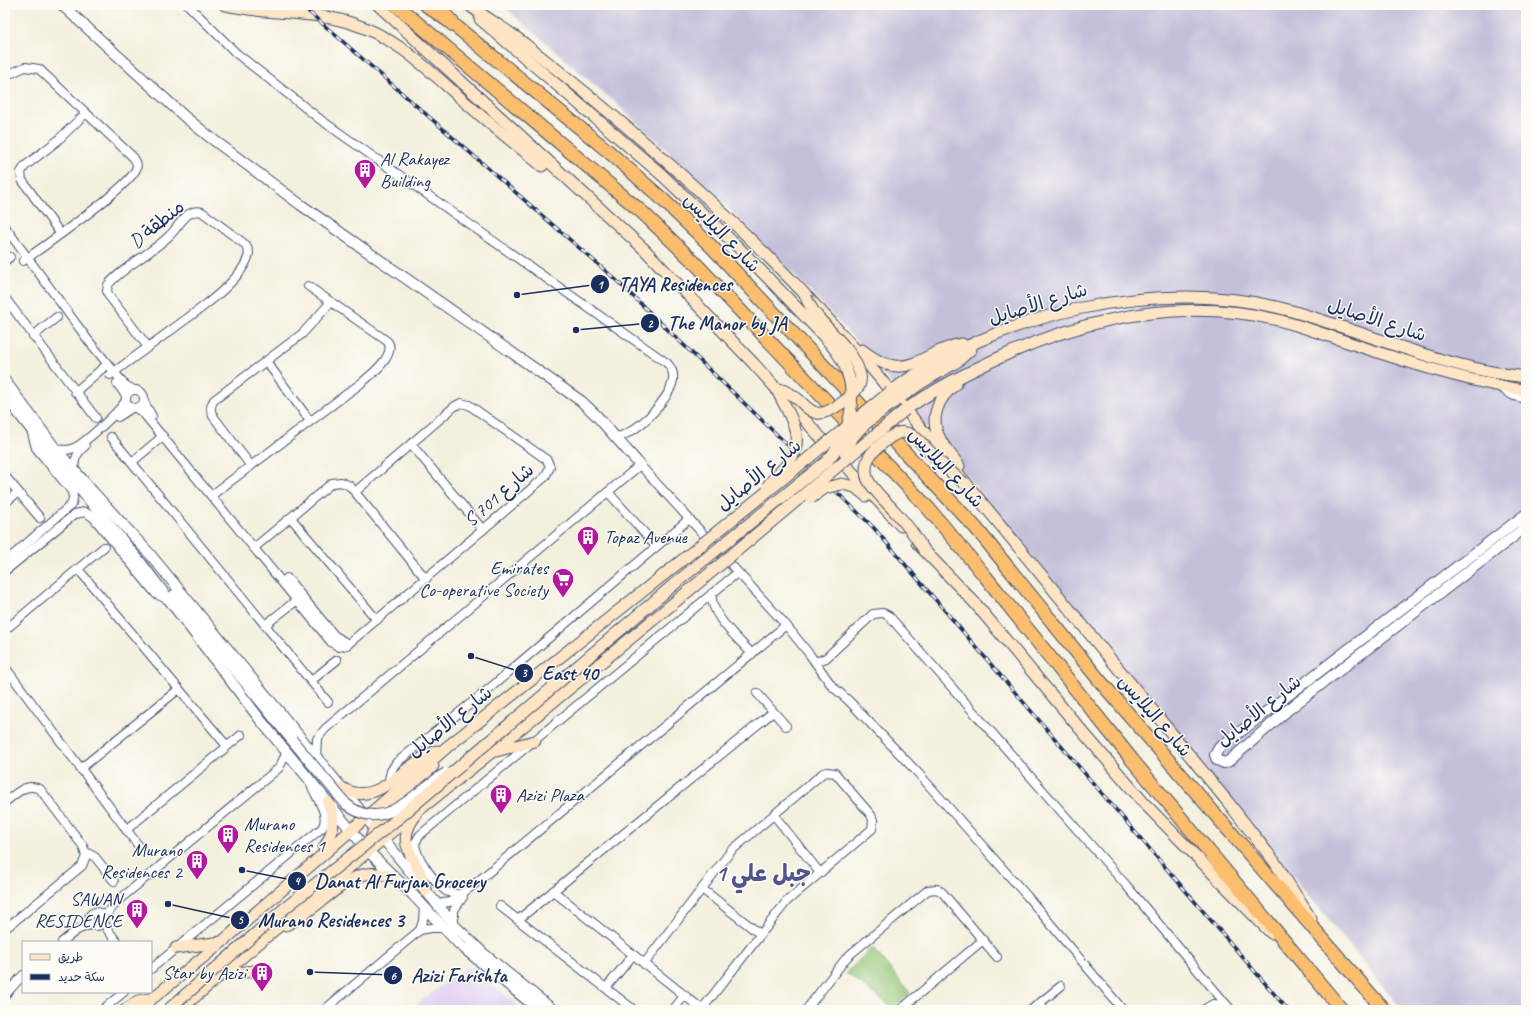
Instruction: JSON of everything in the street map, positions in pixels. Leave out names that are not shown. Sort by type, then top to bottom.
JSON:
[{"type":"highway","name":"شارع اليلايس","points":[[396,5],[643,213],[696,263],[928,508],[986,576],[1133,761],[1342,1010]]},
{"type":"highway","name":"شارع اليلايس","points":[[426,5],[453,24],[608,151],[660,197],[711,246],[976,528],[1100,681],[1384,1010]]},
{"type":"highway","points":[[436,5],[453,24]]},
{"type":"main road","points":[[225,5],[338,19],[363,27],[387,38],[409,52],[476,112],[557,177],[588,196]]},
{"type":"main road","points":[[378,5],[500,119],[588,196],[649,254],[776,388],[897,522],[990,621],[1144,803],[1253,916],[1298,956]]},
{"type":"main road","points":[[168,1010],[259,929],[400,817],[678,581],[821,467],[838,448],[848,424],[852,407],[851,390],[844,364],[836,350],[752,261],[662,175],[599,120],[492,31],[470,6]]},
{"type":"main road","points":[[470,6],[525,44],[610,112],[700,192],[839,331],[1247,825],[1290,885],[1322,937]]},
{"type":"main road","points":[[776,388],[792,394],[811,411],[824,413],[836,407],[854,391],[860,383],[860,374],[853,358],[814,313],[806,297]]},
{"type":"main road","name":"شارع الأصايل","points":[[974,344],[1047,317],[1092,306],[1167,297],[1210,298],[1249,302],[1286,310],[1451,362],[1526,377]]},
{"type":"main road","name":"شارع الأصايل","points":[[179,1010],[368,850],[418,812],[493,751],[905,410],[932,392],[970,371],[1046,338],[1100,321],[1150,312],[1210,310],[1253,315],[1294,325],[1427,368],[1501,387],[1526,390]]},
{"type":"main road","points":[[839,331],[874,359],[896,366],[914,364],[955,345],[974,344]]},
{"type":"main road","points":[[843,462],[846,450],[855,434],[893,396],[962,357],[974,344]]},
{"type":"main road","points":[[964,483],[960,467],[939,438],[935,419],[938,404],[943,396],[970,371]]},
{"type":"main road","points":[[762,496],[773,478],[791,460],[797,444],[796,428],[776,388]]},
{"type":"main road","name":"شارع الأصايل","points":[[138,1010],[148,1005],[447,747],[686,557],[826,443],[893,396]]},
{"type":"main road","points":[[924,550],[906,524],[868,480],[866,471],[869,458],[893,435],[901,433],[910,434],[917,438],[936,459],[964,483]]},
{"type":"main road","points":[[774,519],[793,511],[825,488],[842,484],[859,490],[883,513],[897,522]]},
{"type":"main road","points":[[493,751],[535,741]]},
{"type":"main road","points":[[342,788],[354,794],[366,795],[374,793],[419,760],[447,747]]},
{"type":"main road","points":[[368,850],[370,837],[375,827],[423,778],[447,747]]},
{"type":"main road","points":[[316,859],[330,838],[334,827],[333,816],[328,802]]},
{"type":"main road","points":[[418,812],[409,826],[406,839],[410,854],[423,878],[425,891]]},
{"type":"main road","points":[[271,932],[302,917],[355,879],[372,874],[393,876]]},
{"type":"main road","points":[[176,948],[222,942]]},
{"type":"main road","points":[[221,975],[262,970]]},
{"type":"main road","points":[[125,1010],[138,1000],[148,1005]]},
{"type":"street","points":[[62,5],[185,118],[211,138],[301,205],[581,401],[786,625],[832,686],[848,700],[923,778],[1123,1010]]},
{"type":"street","points":[[180,5],[205,28],[216,34]]},
{"type":"street","points":[[188,5],[216,34],[258,72],[321,120],[668,363],[673,373],[673,380],[664,398],[639,426],[625,436],[614,437]]},
{"type":"street","points":[[5,76],[24,67],[34,67],[39,69],[133,157],[137,167],[123,184],[110,195],[26,259]]},
{"type":"street","points":[[60,233],[22,180],[21,172],[25,166],[57,141],[86,113]]},
{"type":"street","name":"D منطقة","points":[[112,374],[148,348],[225,288],[248,256],[249,250],[246,245],[202,212],[196,211],[190,213],[169,236],[108,285],[107,291],[109,296],[148,348]]},
{"type":"street","points":[[5,227],[26,259],[104,367],[126,385],[142,393],[147,410],[300,598],[265,625]]},
{"type":"street","points":[[5,236],[26,259],[112,374],[126,398],[134,408],[144,414],[214,494]]},
{"type":"street","points":[[214,494],[368,377],[383,362],[390,349],[386,341],[308,286]]},
{"type":"street","points":[[5,298],[96,418]]},
{"type":"street","points":[[252,466],[213,416],[210,408],[214,400],[306,330],[331,302]]},
{"type":"street","points":[[33,336],[57,317]]},
{"type":"street","points":[[266,361],[310,421]]},
{"type":"street","points":[[75,392],[104,367]]},
{"type":"street","points":[[5,381],[55,448],[159,565],[454,925],[484,954],[553,1010]]},
{"type":"street","points":[[1501,387],[1514,395],[1526,398]]},
{"type":"street","points":[[55,448],[66,450],[79,446],[120,410],[126,398],[134,390]]},
{"type":"street","points":[[5,396],[31,430],[141,563],[287,752],[350,830],[393,876],[424,906],[443,928],[472,955],[540,1010]]},
{"type":"street","points":[[75,471],[74,460],[79,452],[122,414],[141,406],[144,402]]},
{"type":"street","name":"S 701 شارع","points":[[300,598],[335,645],[343,647],[426,579],[547,476],[550,467],[547,460],[464,403],[457,405],[355,492]]},
{"type":"street","points":[[5,571],[55,525],[71,505],[73,494],[70,488],[36,448],[31,430]]},
{"type":"street","points":[[132,462],[163,436]]},
{"type":"street","points":[[111,437],[328,702]]},
{"type":"street","points":[[411,444],[483,530]]},
{"type":"street","points":[[316,758],[315,752],[317,739],[326,729],[640,465]]},
{"type":"street","points":[[5,476],[40,518]]},
{"type":"street","points":[[257,546],[332,484],[337,482],[346,483],[426,579]]},
{"type":"street","points":[[5,502],[18,492]]},
{"type":"street","points":[[608,492],[655,545]]},
{"type":"street","points":[[5,562],[55,525],[77,513],[88,513],[154,592],[169,600]]},
{"type":"street","name":"شارع الأصايل","points":[[1526,514],[1219,748],[1215,755],[1217,760],[1221,763],[1229,761],[1289,709],[1526,528]]},
{"type":"street","points":[[291,518],[377,620]]},
{"type":"street","points":[[388,784],[391,771],[396,763],[569,621],[655,545],[688,519]]},
{"type":"street","points":[[5,630],[104,547]]},
{"type":"street","points":[[141,563],[151,569],[292,740],[346,804],[355,811],[366,815],[378,816],[395,810],[438,778],[457,768]]},
{"type":"street","points":[[78,569],[227,746]]},
{"type":"street","points":[[461,894],[450,893],[443,888],[416,854],[416,841],[420,834],[535,741],[737,573]]},
{"type":"street","points":[[712,593],[712,601],[716,612],[752,654]]},
{"type":"street","points":[[696,606],[716,612]]},
{"type":"street","points":[[815,662],[826,658],[873,614],[883,612],[889,616],[1121,880],[1228,1007]]},
{"type":"street","points":[[436,904],[450,902],[471,887],[786,625]]},
{"type":"street","points":[[311,681],[337,660]]},
{"type":"street","points":[[5,667],[138,845]]},
{"type":"street","points":[[80,769],[179,689]]},
{"type":"street","points":[[757,693],[786,726]]},
{"type":"street","points":[[519,919],[773,712]]},
{"type":"street","points":[[126,830],[241,735]]},
{"type":"street","points":[[92,922],[100,925],[118,901],[279,768],[287,752]]},
{"type":"street","points":[[279,768],[297,764]]},
{"type":"street","points":[[553,891],[632,955],[684,996],[705,1007],[786,901],[869,832],[873,824],[871,816],[835,773],[827,772],[731,852],[644,964]]},
{"type":"street","points":[[152,968],[322,828],[325,815],[309,779]]},
{"type":"street","points":[[5,802],[27,787],[40,789],[79,840],[86,852],[86,859],[82,866],[5,929]]},
{"type":"street","points":[[774,816],[820,873]]},
{"type":"street","points":[[86,852],[95,857],[114,881]]},
{"type":"street","points":[[454,925],[453,913],[456,906],[471,887]]},
{"type":"street","points":[[702,889],[760,934]]},
{"type":"street","points":[[806,1010],[847,957],[928,890],[937,889],[942,892],[997,957]]},
{"type":"street","points":[[92,922],[92,913],[118,901]]},
{"type":"street","points":[[324,1010],[420,930],[424,921],[424,906]]},
{"type":"street","points":[[500,906],[519,919],[634,1010]]},
{"type":"street","points":[[96,912],[100,913],[107,929],[116,941]]},
{"type":"street","points":[[63,941],[73,933],[92,922]]},
{"type":"street","points":[[92,922],[103,930],[112,941]]},
{"type":"street","points":[[420,930],[443,928]]},
{"type":"street","points":[[900,1010],[983,940]]},
{"type":"street","points":[[606,988],[632,955]]},
{"type":"street","points":[[5,995],[22,976]]},
{"type":"street","points":[[1032,1010],[1042,1007],[1061,986]]},
{"type":"street","points":[[1206,1008],[1214,990]]},
{"type":"street","points":[[102,1010],[123,993]]},
{"type":"street","points":[[673,1010],[684,996]]},
{"type":"street","points":[[1206,1008],[1217,1003],[1228,1007]]},
{"type":"shaded area","points":[[502,5],[1526,5],[1526,1010],[1402,1010],[861,346],[788,268],[717,197],[620,107]]},
{"type":"shaded area","points":[[467,965],[524,1010],[410,1010]]},
{"type":"green space","points":[[872,947],[910,993],[893,1008],[846,973]]},
{"type":"railway","points":[[301,5],[616,280],[873,527],[1288,1010]]},
{"type":"place","name":"Al Rakayez Building","points":[[365,190]]},
{"type":"place","name":"TAYA Residences","points":[[517,295]]},
{"type":"place","name":"The Manor by JA","points":[[576,330]]},
{"type":"place","name":"Topaz Avenue","points":[[588,556]]},
{"type":"place","name":"Emirates Co-operative Society","points":[[563,598]]},
{"type":"place","name":"East 40","points":[[471,656]]},
{"type":"place","name":"Azizi Plaza","points":[[501,814]]},
{"type":"place","name":"Murano Residences 1","points":[[228,854]]},
{"type":"place","name":"Danat Al Furjan Grocery","points":[[242,870]]},
{"type":"place","name":"Murano Residences 2","points":[[197,880]]},
{"type":"place","name":"Murano Residences 3","points":[[168,904]]},
{"type":"place","name":"SAWAN RESIDENCE","points":[[137,930]]},
{"type":"place","name":"Azizi Farishta","points":[[310,972]]},
{"type":"place","name":"Star by Azizi","points":[[262,992]]},
{"type":"district","name":"جبل علي 1","points":[[763,873]]}]
